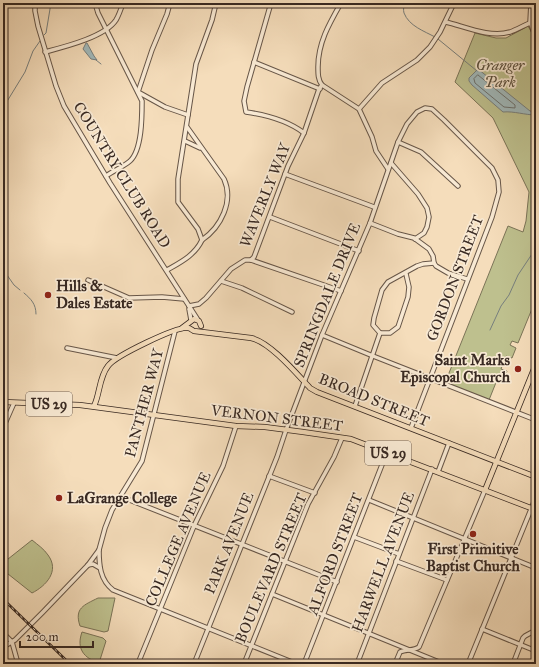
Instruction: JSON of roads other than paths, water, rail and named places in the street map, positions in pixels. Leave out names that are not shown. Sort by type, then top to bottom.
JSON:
[{"type":"main road","points":[[94,406],[97,401],[105,371],[110,363],[154,339],[175,331],[190,328],[197,330],[200,326],[198,320],[194,319],[190,321],[181,329]]},
{"type":"main road","points":[[190,321],[190,328]]},
{"type":"main road","name":"BROAD STREET","points":[[200,326],[215,333]]},
{"type":"main road","name":"BROAD STREET","points":[[197,330],[251,338],[262,342],[310,388],[317,392],[536,476]]},
{"type":"main road","points":[[485,490],[536,364]]},
{"type":"main road","name":"VERNON STREET","points":[[3,402],[94,406],[236,426],[286,430],[342,438],[356,441],[387,452],[534,509]]},
{"type":"street","name":"COUNTRY CLUB ROAD","points":[[35,3],[38,26],[64,106],[75,127],[198,320]]},
{"type":"street","points":[[94,3],[142,101],[140,135],[135,155],[129,162],[106,176]]},
{"type":"street","points":[[46,52],[89,38],[106,29],[115,22],[123,3]]},
{"type":"street","points":[[138,92],[170,3]]},
{"type":"street","points":[[271,3],[244,101],[246,112],[287,122],[304,133]]},
{"type":"street","points":[[321,87],[318,72],[320,45],[330,21],[341,3]]},
{"type":"street","points":[[359,109],[382,83],[417,60],[430,47],[446,22],[454,3]]},
{"type":"street","points":[[531,3],[530,22],[536,38]]},
{"type":"street","points":[[202,240],[198,229],[178,202],[180,160],[185,141],[196,64],[212,20],[215,4]]},
{"type":"street","points":[[446,22],[480,31],[499,34],[511,32],[530,22],[536,21]]},
{"type":"street","points":[[254,62],[321,87],[359,109],[368,127],[376,151],[388,169]]},
{"type":"street","name":"WAVERLY WAY","points":[[189,307],[200,303],[230,269],[246,260],[251,260],[254,257],[290,160],[304,133],[305,126],[321,87]]},
{"type":"street","points":[[138,92],[165,107],[188,115]]},
{"type":"street","name":"SPRINGDALE DRIVE","points":[[286,430],[322,335],[370,223],[374,207],[398,142],[407,124],[416,112],[425,108],[432,109],[492,168],[498,180]]},
{"type":"street","points":[[167,270],[183,261],[198,248],[202,240],[213,231],[221,220],[229,195],[224,179],[187,127]]},
{"type":"street","points":[[185,141],[202,149]]},
{"type":"street","points":[[398,142],[421,152],[458,186]]},
{"type":"street","points":[[391,163],[418,194],[427,208],[429,217],[427,226],[424,233],[415,239]]},
{"type":"street","points":[[285,174],[374,207]]},
{"type":"street","name":"GORDON STREET","points":[[412,428],[492,217],[499,192],[498,180]]},
{"type":"street","points":[[270,217],[359,251]]},
{"type":"street","points":[[370,223],[415,239],[429,249],[433,256],[434,263],[442,270],[467,280]]},
{"type":"street","points":[[251,260],[341,291]]},
{"type":"street","points":[[380,333],[374,325],[374,318],[382,290],[392,279],[406,274],[423,264],[434,263]]},
{"type":"street","points":[[380,333],[390,333],[398,327],[408,297],[409,287],[406,274]]},
{"type":"street","points":[[88,280],[129,298],[184,299]]},
{"type":"street","points":[[221,281],[242,288],[292,312]]},
{"type":"street","points":[[189,307],[190,321]]},
{"type":"street","name":"PANTHER WAY","points":[[3,647],[12,642],[88,565],[99,550],[107,522],[115,505],[122,497],[142,461],[175,331]]},
{"type":"street","points":[[355,406],[380,333]]},
{"type":"street","points":[[322,335],[536,420]]},
{"type":"street","points":[[67,348],[117,358]]},
{"type":"street","points":[[3,428],[14,403]]},
{"type":"street","name":"COLLEGE AVENUE","points":[[139,662],[194,526],[223,466],[236,426]]},
{"type":"street","name":"PARK AVENUE","points":[[194,664],[286,430]]},
{"type":"street","name":"BOULEVARD STREET","points":[[244,664],[308,504],[334,457],[342,438]]},
{"type":"street","points":[[438,472],[449,443]]},
{"type":"street","name":"ALFORD STREET","points":[[304,664],[387,452]]},
{"type":"street","name":"HARWELL AVENUE","points":[[356,664],[432,470]]},
{"type":"street","points":[[269,476],[315,493]]},
{"type":"street","points":[[395,664],[400,652],[419,647],[485,490]]},
{"type":"street","points":[[122,497],[337,582]]},
{"type":"street","points":[[468,664],[511,558],[534,509],[536,497]]},
{"type":"street","points":[[369,500],[536,568]]},
{"type":"street","points":[[354,537],[399,554]]},
{"type":"street","points":[[99,550],[100,568],[104,580],[113,590],[297,664]]},
{"type":"street","points":[[396,561],[447,580]]},
{"type":"street","points":[[88,565],[93,564],[100,568]]},
{"type":"street","points":[[272,594],[444,664]]},
{"type":"street","points":[[482,629],[536,651]]},
{"type":"street","points":[[513,664],[525,636],[536,630]]},
{"type":"street","points":[[3,633],[12,642],[17,660]]},
{"type":"water","points":[[86,43],[97,60],[91,59],[83,49]]},
{"type":"water","points":[[478,69],[530,111],[536,112],[536,115],[503,112],[469,81],[469,78]]},
{"type":"waterway","points":[[44,35],[46,33],[51,3]]},
{"type":"waterway","points":[[404,3],[404,13],[406,18],[417,28],[435,37]]},
{"type":"waterway","points":[[438,39],[477,71]]},
{"type":"waterway","points":[[3,108],[25,72],[33,51],[40,41]]},
{"type":"waterway","points":[[96,60],[101,64]]},
{"type":"waterway","points":[[490,330],[501,306],[509,295],[518,275],[532,254],[536,244]]},
{"type":"waterway","points":[[7,275],[14,285],[20,290]]},
{"type":"waterway","points":[[24,293],[33,302],[36,314]]},
{"type":"railway","points":[[3,599],[70,664]]},
{"type":"place","name":"Hills & Dales Estate","points":[[48,295]]},
{"type":"place","name":"Saint Marks Episcopal Church","points":[[518,369]]},
{"type":"place","name":"LaGrange College","points":[[59,498]]},
{"type":"place","name":"First Primitive Baptist Church","points":[[473,534]]},
{"type":"park label","name":"Granger Park","points":[[500,74]]}]
